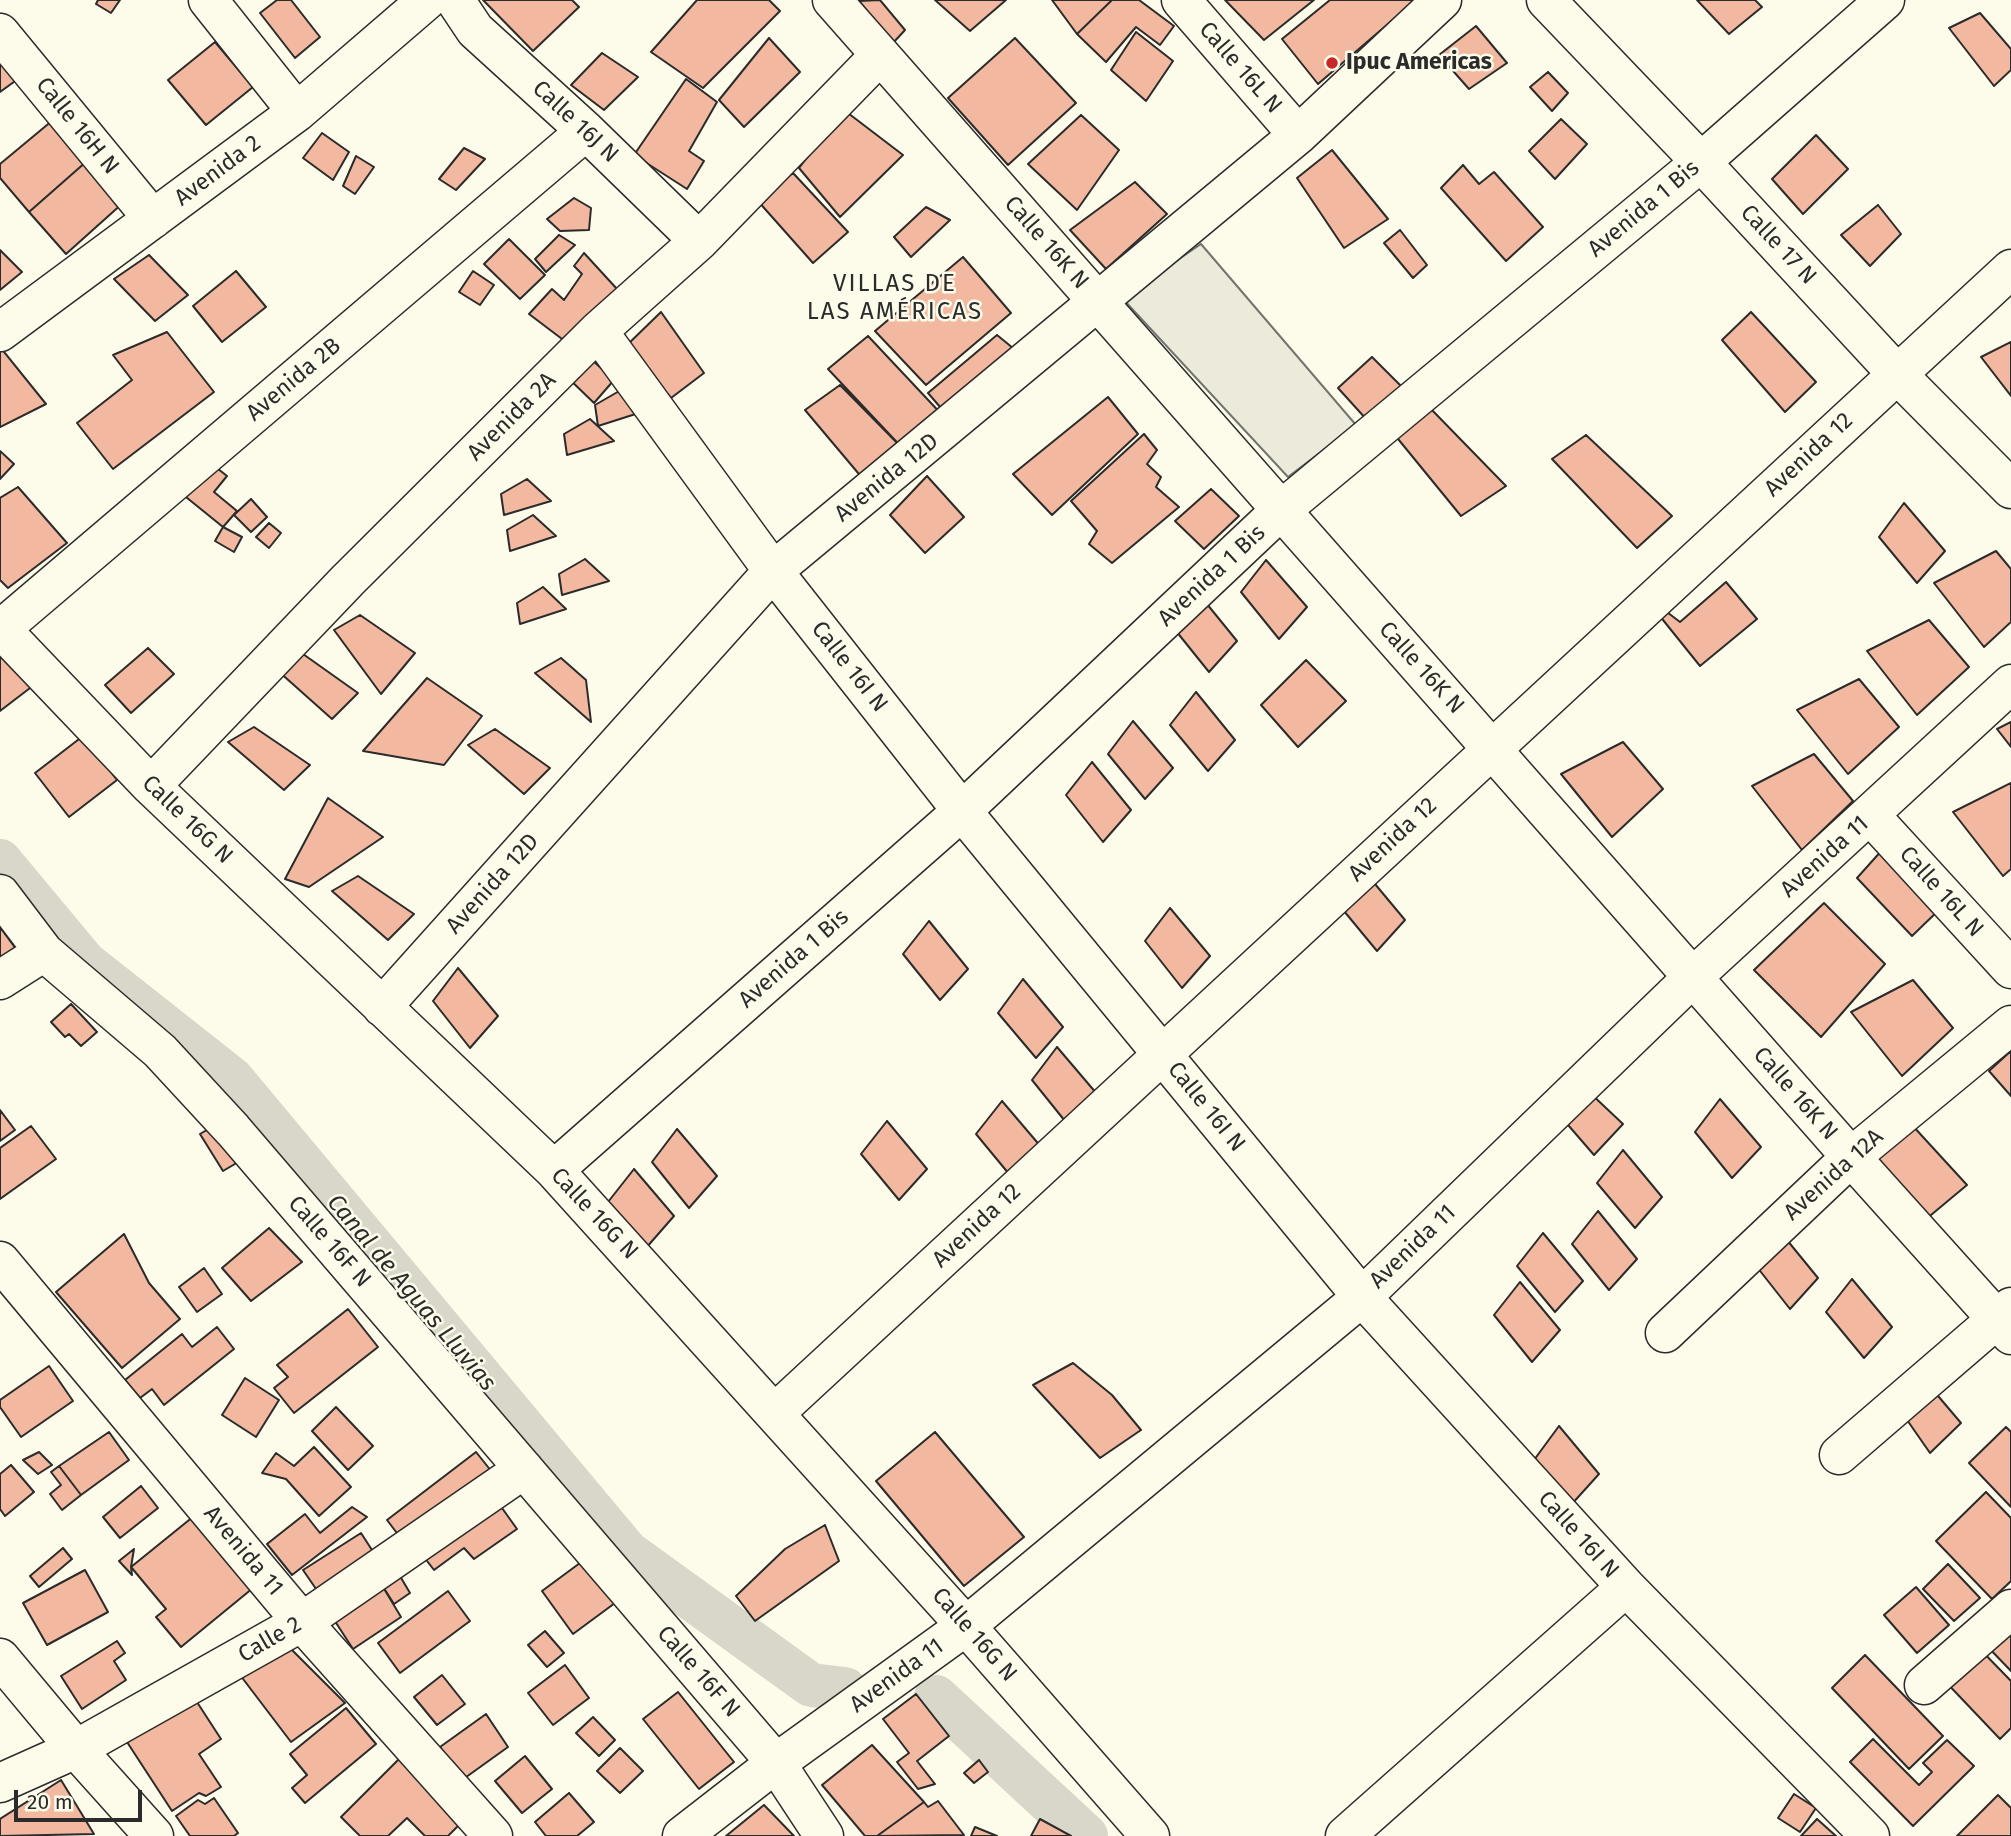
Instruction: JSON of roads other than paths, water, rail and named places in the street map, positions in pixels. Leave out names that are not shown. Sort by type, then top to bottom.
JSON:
[{"type":"street","points":[[208,0],[297,112]]},
{"type":"street","name":"Avenida 2","points":[[0,332],[297,112],[427,0]]},
{"type":"street","name":"Calle 16J N","points":[[455,0],[475,30],[586,131],[699,241]]},
{"type":"street","name":"Calle 16K N","points":[[832,0],[1851,1157],[2006,1320]]},
{"type":"street","name":"Calle 16L N","points":[[1181,0],[1298,135]]},
{"type":"street","name":"Avenida 12D","points":[[382,1007],[773,572],[1298,135],[1442,0]]},
{"type":"street","name":"Calle 17 N","points":[[1546,0],[1701,162],[1897,374],[2011,489]]},
{"type":"street","name":"Avenida 1 Bis","points":[[554,1170],[962,811],[1280,511],[1701,162],[1885,0]]},
{"type":"street","name":"Calle 16H N","points":[[0,33],[153,219]]},
{"type":"street","name":"Avenida 2A","points":[[151,786],[348,580],[598,331],[699,241],[880,55]]},
{"type":"street","name":"Avenida 2B","points":[[0,629],[586,131]]},
{"type":"street","name":"Avenida 12","points":[[775,1413],[2011,269]]},
{"type":"street","name":"Calle 16I N","points":[[598,331],[773,572],[962,811],[1362,1297],[1626,1587],[1870,1836]]},
{"type":"street","name":"Calle 16G N","points":[[0,629],[151,786],[554,1170],[966,1626],[1150,1836]]},
{"type":"street","name":"Avenida 11","points":[[682,1836],[776,1763],[966,1626],[1362,1297],[1694,976],[2011,684]]},
{"type":"street","name":"Calle 16L N","points":[[1870,815],[2011,969]]},
{"type":"street","name":"Calle 16F N","points":[[0,894],[44,951],[178,1071],[233,1130],[776,1763],[824,1836]]},
{"type":"street","points":[[0,980],[44,951]]},
{"type":"street","name":"Avenida 12A","points":[[1665,1333],[1851,1157],[2011,1025]]},
{"type":"street","name":"Avenida 11","points":[[0,1261],[302,1622],[493,1836]]},
{"type":"street","points":[[1839,1455],[2006,1320]]},
{"type":"street","name":"Calle 2","points":[[0,1783],[76,1749],[302,1622],[524,1469]]},
{"type":"street","points":[[1345,1836],[1626,1587]]},
{"type":"street","points":[[1924,1685],[2011,1609]]},
{"type":"street","points":[[0,1658],[154,1836]]},
{"type":"waterway","name":"Canal de Aguas Lluvias","points":[[0,861],[85,963],[232,1079],[627,1552],[811,1685],[845,1689]]},
{"type":"waterway","name":"Canal de Aguas Lluvias","points":[[936,1697],[1086,1836]]},
{"type":"place","name":"Ipuc Americas","points":[[1332,63]]},
{"type":"district","name":"VILLAS DE LAS AMÉRICAS","points":[[895,298]]}]
